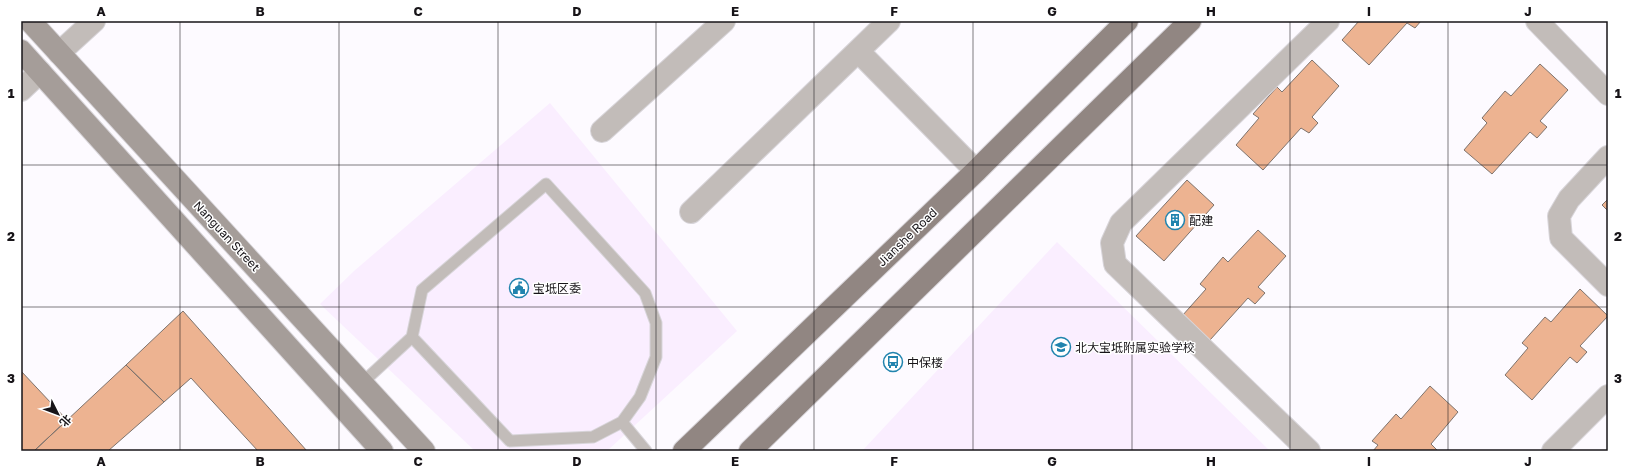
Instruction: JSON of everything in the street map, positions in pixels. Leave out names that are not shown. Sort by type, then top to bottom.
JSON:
[{"type":"main road","name":"Nanguan Street","points":[[30,21],[424,451]]},
{"type":"main road","name":"Jianshe Road","points":[[684,451],[976,171],[1127,21]]},
{"type":"main road","points":[[750,451],[1190,21]]},
{"type":"main road","points":[[21,51],[382,451]]},
{"type":"street","points":[[59,53],[94,21]]},
{"type":"street","points":[[602,131],[724,21]]},
{"type":"street","points":[[1309,451],[1115,264],[1112,243],[1121,223],[1328,21]]},
{"type":"street","points":[[1537,21],[1608,94]]},
{"type":"street","points":[[691,212],[858,51],[879,24]]},
{"type":"street","points":[[858,51],[976,171]]},
{"type":"street","points":[[21,90],[40,72]]},
{"type":"street","points":[[1608,156],[1568,199],[1559,216],[1561,238],[1608,285]]},
{"type":"street","points":[[1553,451],[1608,396]]},
{"type":"lane","points":[[362,384],[412,337],[422,290],[546,184],[645,293],[656,323],[656,357],[640,397],[622,422],[593,437],[510,441],[412,337]]},
{"type":"lane","points":[[622,422],[646,451]]},
{"type":"shaded area","name":"宝坻区委","points":[[550,103],[737,331],[607,451],[475,451],[320,304],[354,271]]},
{"type":"shaded area","name":"北大宝坻附属实验学校","points":[[1057,242],[1270,451],[862,451]]},
{"type":"building","points":[[1359,21],[1421,21],[1415,28],[1407,23],[1369,65],[1342,40]]},
{"type":"building","points":[[1312,60],[1339,86],[1312,117],[1318,123],[1309,133],[1301,128],[1263,170],[1236,145],[1259,118],[1253,114],[1277,87],[1282,92]]},
{"type":"building","points":[[1540,64],[1568,90],[1540,121],[1547,127],[1537,138],[1530,132],[1492,174],[1464,150],[1487,123],[1482,118],[1505,91],[1511,96]]},
{"type":"building","name":"配建","points":[[1187,180],[1214,205],[1164,261],[1136,236]]},
{"type":"building","points":[[1608,199],[1608,211],[1602,205]]},
{"type":"building","points":[[1258,230],[1286,256],[1258,287],[1265,293],[1255,304],[1248,298],[1210,340],[1182,316],[1206,289],[1200,284],[1223,257],[1228,262]]},
{"type":"building","points":[[1580,289],[1608,316],[1580,346],[1587,352],[1577,363],[1570,357],[1532,400],[1505,375],[1528,348],[1522,343],[1545,317],[1551,322]]},
{"type":"building","points":[[183,311],[307,451],[258,451],[191,378],[164,402],[126,365]]},
{"type":"building","points":[[126,365],[164,402],[108,451],[34,451]]},
{"type":"building","points":[[21,371],[67,420],[34,451],[21,451]]},
{"type":"building","points":[[1430,386],[1458,412],[1431,444],[1437,450],[1373,451],[1378,445],[1372,441],[1396,414],[1401,419]]},
{"type":"place","name":"配建","points":[[1175,220]]},
{"type":"place","name":"宝坻区委","points":[[519,288]]},
{"type":"place","name":"北大宝坻附属实验学校","points":[[1061,347]]},
{"type":"place","name":"中保楼","points":[[893,362]]}]
